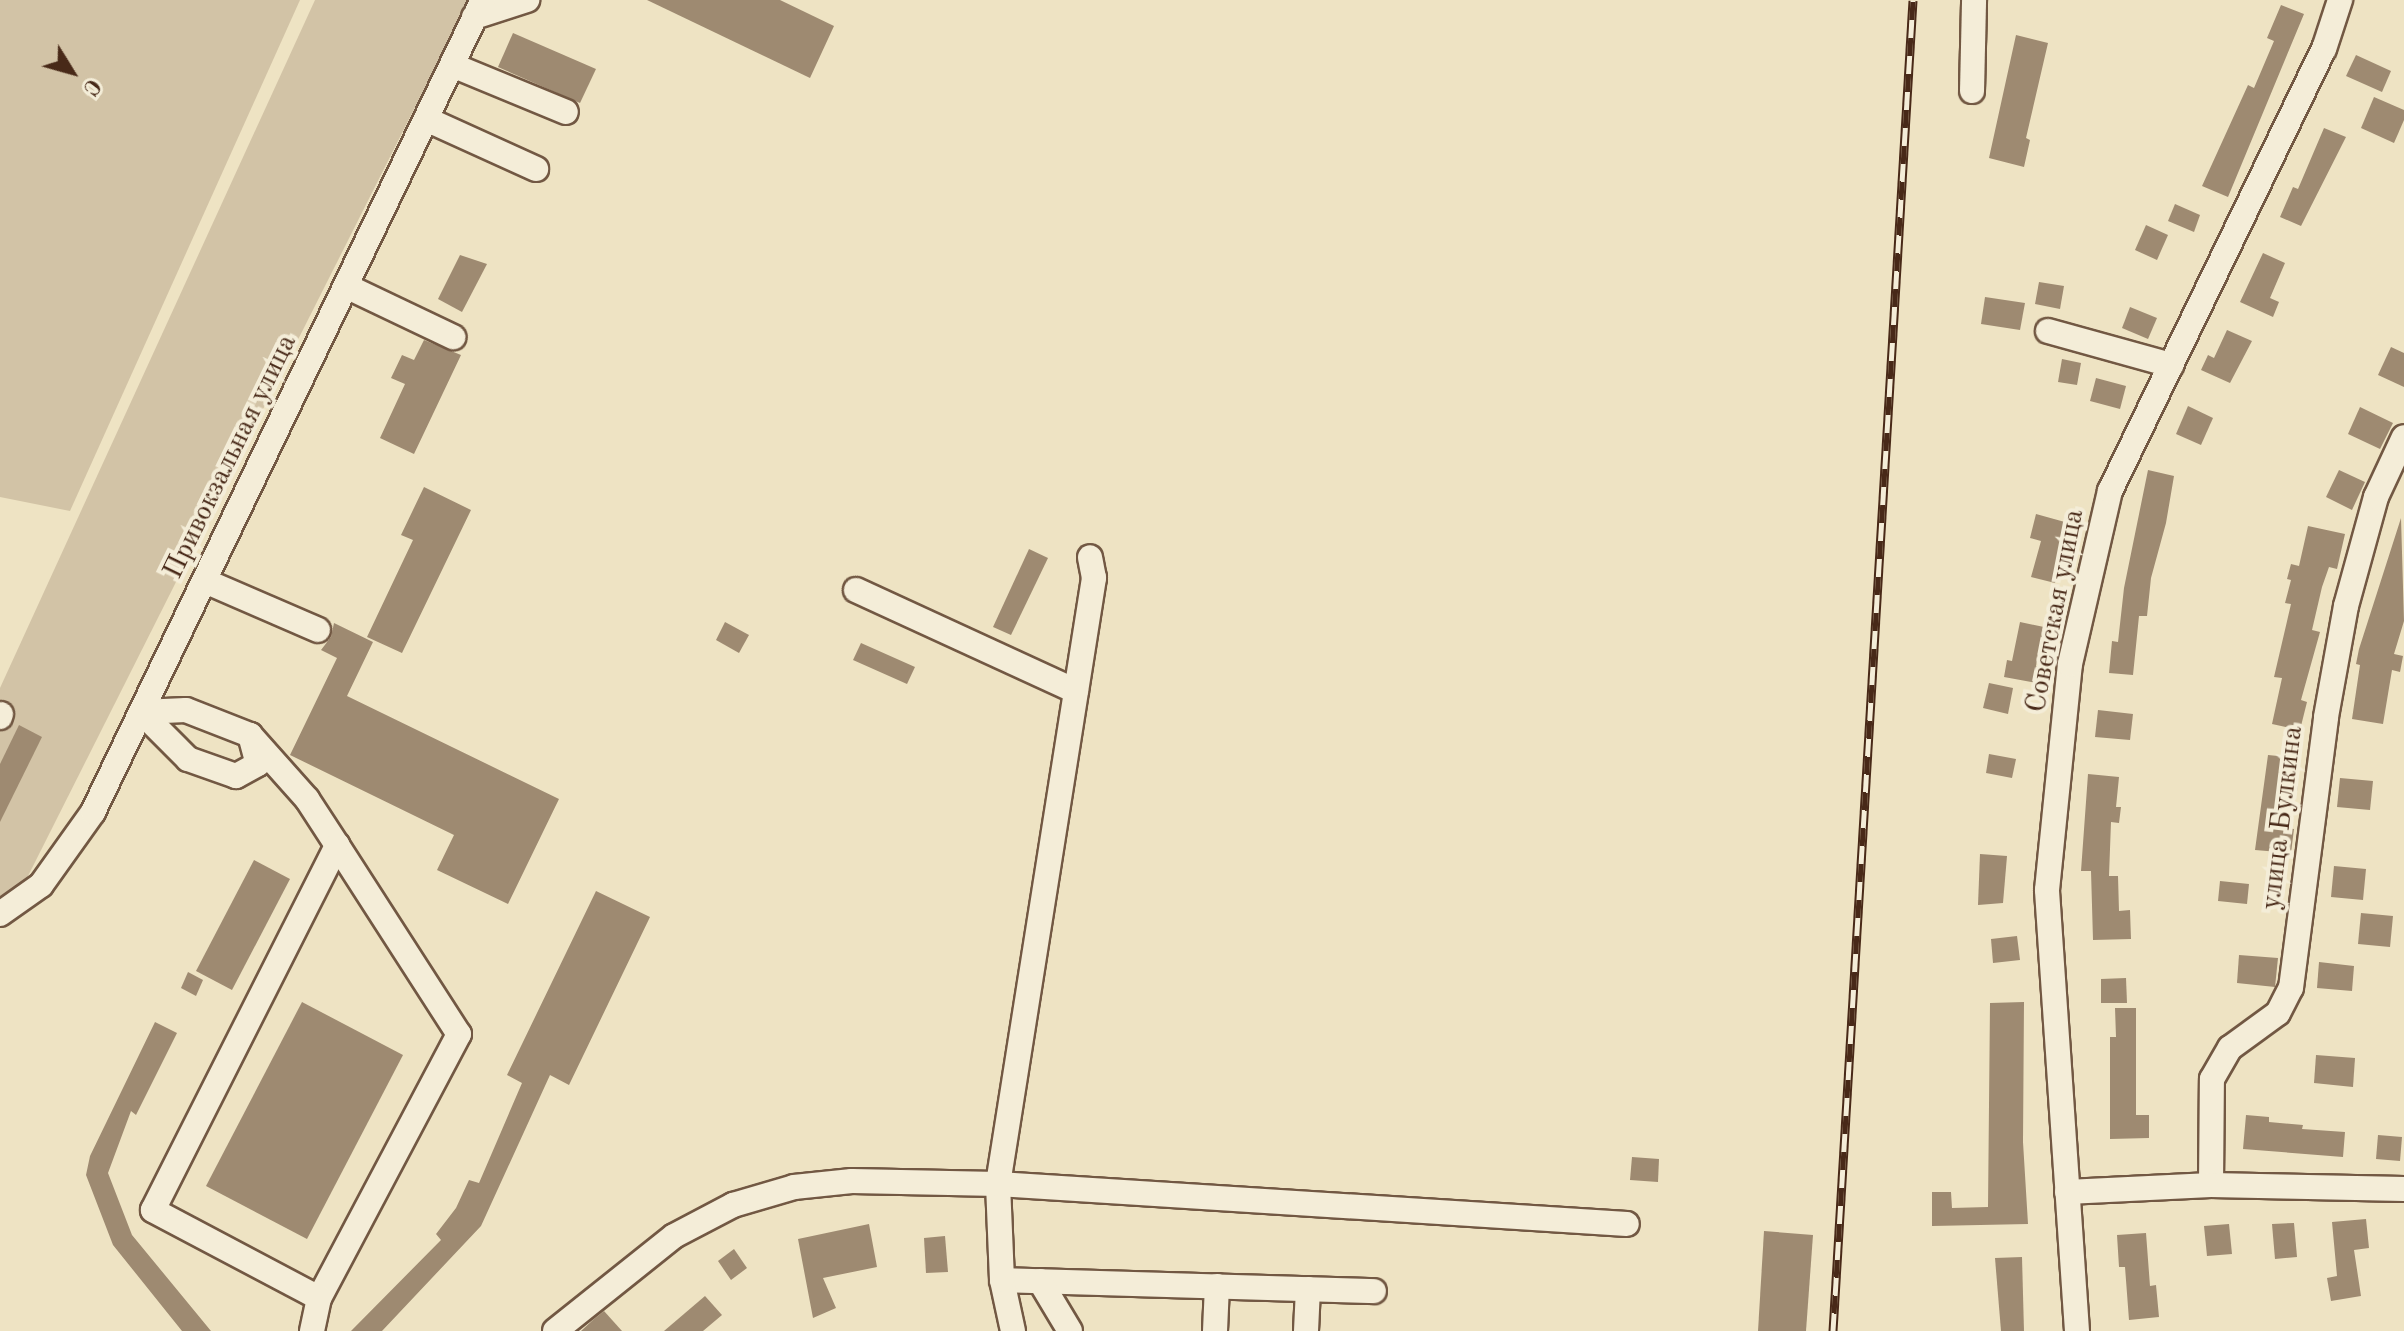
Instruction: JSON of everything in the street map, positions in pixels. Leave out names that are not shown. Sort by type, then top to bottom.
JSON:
[{"type":"street","points":[[478,9],[527,0]]},
{"type":"street","points":[[1972,91],[1974,0]]},
{"type":"street","name":"Советская улица","points":[[2077,1331],[2047,890],[2070,664],[2110,491],[2324,49],[2340,0]]},
{"type":"street","name":"Привокзальная улица","points":[[0,914],[41,885],[57,868],[93,812],[478,9]]},
{"type":"street","points":[[452,65],[566,112]]},
{"type":"street","points":[[426,119],[536,169]]},
{"type":"street","points":[[346,286],[453,337]]},
{"type":"street","points":[[2048,331],[2171,365]]},
{"type":"street","name":"улица Булкина","points":[[2211,1185],[2212,1079],[2230,1048],[2278,1013],[2291,988],[2326,717],[2346,606],[2376,497],[2404,437]]},
{"type":"street","points":[[1013,1331],[1002,1280],[998,1184],[1094,578],[1090,557]]},
{"type":"street","points":[[205,581],[318,630]]},
{"type":"street","points":[[856,590],[1076,691]]},
{"type":"street","points":[[141,712],[186,710],[250,735],[307,799],[459,1034],[319,1298],[312,1331]]},
{"type":"street","points":[[141,712],[188,759],[236,776],[258,764],[250,735]]},
{"type":"street","points":[[319,1298],[153,1210],[337,845]]},
{"type":"street","points":[[555,1331],[674,1236],[733,1205],[794,1187],[852,1181],[998,1184],[1627,1224]]},
{"type":"street","points":[[2067,1192],[2211,1185],[2404,1189]]},
{"type":"street","points":[[1002,1280],[1374,1291]]},
{"type":"street","points":[[1040,1281],[1070,1331]]},
{"type":"street","points":[[1215,1331],[1217,1286]]},
{"type":"street","points":[[1306,1331],[1308,1289]]},
{"type":"shaded area","points":[[0,0],[300,0],[70,511],[0,497]]},
{"type":"shaded area","points":[[315,0],[469,0],[26,880],[0,896],[0,688]]},
{"type":"building","points":[[647,0],[780,0],[834,26],[810,78]]},
{"type":"building","points":[[2281,5],[2304,14],[2228,197],[2202,186],[2248,85],[2254,88],[2274,41],[2267,38]]},
{"type":"building","points":[[513,33],[596,69],[580,103],[498,67]]},
{"type":"building","points":[[2016,35],[2048,43],[2026,138],[2030,140],[2024,167],[1989,158]]},
{"type":"building","points":[[2356,55],[2391,71],[2382,92],[2346,76]]},
{"type":"building","points":[[2374,97],[2404,110],[2404,120],[2394,143],[2361,128]]},
{"type":"building","points":[[2324,128],[2346,137],[2301,226],[2280,217],[2293,187],[2298,189]]},
{"type":"building","points":[[2175,204],[2200,215],[2194,232],[2168,221]]},
{"type":"building","points":[[2146,225],[2168,235],[2157,260],[2135,250]]},
{"type":"building","points":[[2263,253],[2285,263],[2270,298],[2279,302],[2273,317],[2240,302]]},
{"type":"building","points":[[460,255],[487,264],[462,312],[438,299]]},
{"type":"building","points":[[2039,282],[2064,286],[2060,309],[2035,304]]},
{"type":"building","points":[[1985,297],[2025,303],[2020,330],[1981,324]]},
{"type":"building","points":[[2130,307],[2157,318],[2148,339],[2122,328]]},
{"type":"building","points":[[2227,330],[2252,341],[2230,383],[2201,370],[2208,355],[2214,358]]},
{"type":"building","points":[[424,340],[461,355],[414,454],[380,438],[405,384],[391,378],[402,355],[414,360]]},
{"type":"building","points":[[2391,347],[2404,353],[2404,387],[2378,375]]},
{"type":"building","points":[[2062,359],[2081,363],[2077,385],[2058,382]]},
{"type":"building","points":[[2096,378],[2126,386],[2120,409],[2090,401]]},
{"type":"building","points":[[2188,406],[2213,418],[2201,445],[2176,434]]},
{"type":"building","points":[[2360,407],[2393,423],[2380,449],[2348,434]]},
{"type":"building","points":[[2148,470],[2174,476],[2166,523],[2151,578],[2147,616],[2139,616],[2133,675],[2109,673],[2112,641],[2118,642],[2124,588]]},
{"type":"building","points":[[2339,470],[2365,482],[2352,510],[2326,497]]},
{"type":"building","points":[[424,487],[471,510],[402,653],[367,637],[413,540],[401,535]]},
{"type":"building","points":[[2036,514],[2072,524],[2055,583],[2031,577],[2041,541],[2030,538]]},
{"type":"building","points":[[2401,518],[2404,621],[2394,654],[2403,656],[2400,672],[2392,670],[2383,724],[2352,719],[2360,665],[2356,664],[2359,649]]},
{"type":"building","points":[[2308,526],[2345,534],[2337,569],[2329,567],[2322,587],[2312,630],[2320,632],[2301,700],[2307,702],[2300,730],[2272,724],[2282,678],[2274,677],[2291,604],[2285,603],[2291,580],[2287,579],[2291,564],[2299,566]]},
{"type":"building","points":[[1029,549],[1048,558],[1011,635],[993,627]]},
{"type":"building","points":[[725,622],[749,635],[739,653],[716,640]]},
{"type":"building","points":[[2020,622],[2044,627],[2036,666],[2040,667],[2037,683],[2004,677],[2007,660],[2012,661]]},
{"type":"building","points":[[334,623],[373,642],[347,696],[559,799],[508,904],[437,870],[454,835],[290,755],[337,658],[321,650],[331,637]]},
{"type":"building","points":[[861,643],[915,667],[907,684],[853,660]]},
{"type":"building","points":[[1989,683],[2013,688],[2008,714],[1983,708]]},
{"type":"building","points":[[2098,710],[2133,714],[2130,740],[2095,737]]},
{"type":"building","points":[[19,725],[42,737],[0,822],[0,764]]},
{"type":"building","points":[[1989,754],[2016,759],[2012,778],[1986,773]]},
{"type":"building","points":[[2268,755],[2300,758],[2297,792],[2285,791],[2281,827],[2294,829],[2291,853],[2255,850]]},
{"type":"building","points":[[2088,774],[2119,777],[2116,807],[2121,807],[2119,823],[2111,822],[2109,876],[2118,876],[2119,911],[2130,910],[2131,939],[2093,940],[2091,871],[2081,871]]},
{"type":"building","points":[[2340,778],[2373,781],[2370,810],[2337,807]]},
{"type":"building","points":[[1980,854],[2007,856],[2003,903],[1978,905]]},
{"type":"building","points":[[254,860],[290,879],[232,990],[196,971]]},
{"type":"building","points":[[2334,866],[2366,869],[2363,900],[2331,897]]},
{"type":"building","points":[[2220,881],[2249,884],[2247,904],[2218,901]]},
{"type":"building","points":[[596,891],[650,917],[569,1085],[550,1075],[481,1226],[382,1331],[351,1331],[441,1240],[436,1234],[456,1208],[469,1180],[479,1183],[522,1083],[507,1075]]},
{"type":"building","points":[[2361,913],[2393,916],[2390,947],[2358,944]]},
{"type":"building","points":[[2017,936],[2020,960],[1993,963],[1991,939]]},
{"type":"building","points":[[2239,955],[2278,958],[2275,987],[2237,983]]},
{"type":"building","points":[[2319,962],[2354,966],[2352,991],[2317,988]]},
{"type":"building","points":[[188,972],[203,980],[196,996],[181,988]]},
{"type":"building","points":[[2126,978],[2127,1003],[2101,1003],[2101,979]]},
{"type":"building","points":[[302,1002],[403,1055],[307,1239],[206,1186]]},
{"type":"building","points":[[2024,1002],[2023,1142],[2028,1224],[1932,1226],[1932,1192],[1951,1192],[1952,1208],[1988,1207],[1990,1003]]},
{"type":"building","points":[[2115,1008],[2136,1008],[2136,1115],[2149,1115],[2149,1138],[2110,1139],[2110,1037],[2116,1037]]},
{"type":"building","points":[[155,1022],[177,1033],[136,1115],[131,1111],[108,1173],[132,1235],[211,1331],[182,1331],[113,1245],[86,1175],[90,1156]]},
{"type":"building","points":[[2316,1055],[2355,1058],[2353,1087],[2314,1083]]},
{"type":"building","points":[[2246,1115],[2269,1117],[2269,1122],[2303,1125],[2302,1129],[2345,1132],[2343,1157],[2243,1149]]},
{"type":"building","points":[[2378,1135],[2402,1137],[2400,1161],[2376,1159]]},
{"type":"building","points":[[1632,1157],[1659,1159],[1658,1182],[1630,1180]]},
{"type":"building","points":[[2366,1219],[2369,1248],[2354,1250],[2361,1296],[2331,1301],[2327,1278],[2337,1276],[2332,1222]]},
{"type":"building","points":[[2294,1223],[2297,1257],[2275,1259],[2272,1224]]},
{"type":"building","points":[[869,1224],[877,1267],[823,1278],[836,1308],[813,1318],[798,1239]]},
{"type":"building","points":[[2229,1224],[2232,1254],[2207,1256],[2204,1226]]},
{"type":"building","points":[[1764,1231],[1813,1235],[1806,1331],[1758,1331]]},
{"type":"building","points":[[2146,1233],[2150,1286],[2156,1285],[2159,1317],[2129,1320],[2125,1267],[2119,1267],[2117,1235]]},
{"type":"building","points":[[945,1236],[948,1272],[926,1273],[924,1238]]},
{"type":"building","points":[[734,1249],[747,1268],[731,1280],[718,1261]]},
{"type":"building","points":[[2022,1257],[2024,1331],[2001,1331],[1995,1258]]},
{"type":"building","points":[[705,1296],[722,1315],[703,1331],[664,1331]]},
{"type":"building","points":[[604,1311],[622,1331],[581,1331],[594,1319]]},
{"type":"railway","points":[[1833,1331],[1913,0]]}]
